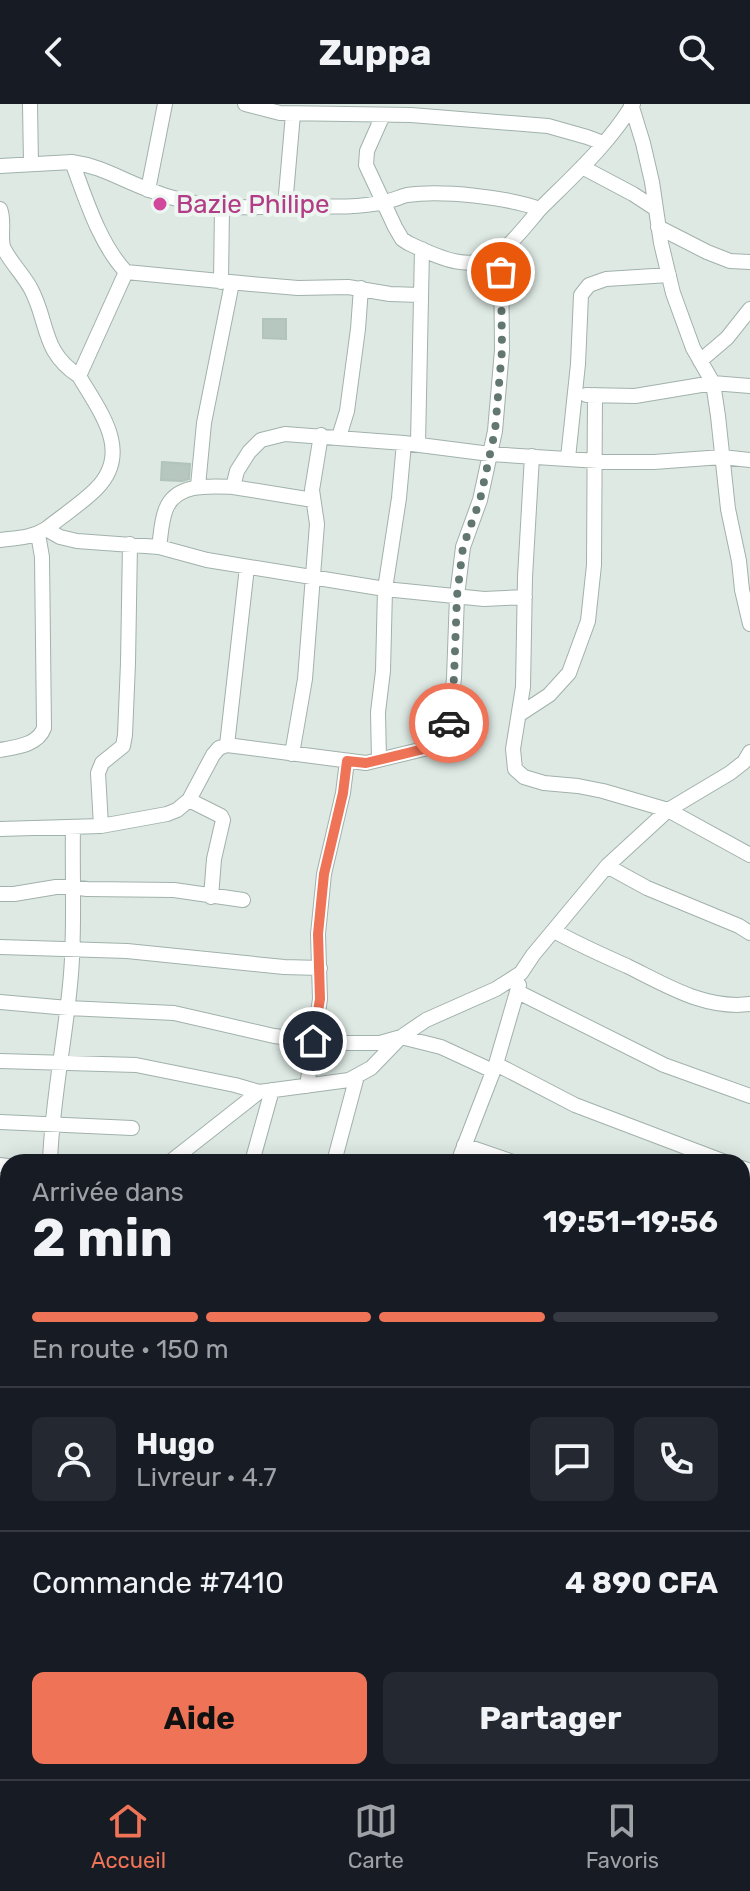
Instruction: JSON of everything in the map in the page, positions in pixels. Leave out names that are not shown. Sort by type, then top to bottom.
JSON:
[{"type":"street","points":[[30,104],[31,164]]},
{"type":"street","points":[[148,190],[165,104]]},
{"type":"street","points":[[245,104],[293,114],[377,111],[548,126],[603,143]]},
{"type":"street","points":[[377,111],[366,163],[398,234],[422,249],[453,261],[471,263],[485,261],[501,252],[582,167],[619,125],[632,105]]},
{"type":"street","points":[[632,105],[643,143],[673,293],[693,348],[713,383],[728,509],[744,562],[742,590],[750,624]]},
{"type":"street","points":[[285,206],[293,114]]},
{"type":"street","points":[[72,162],[103,237],[126,272],[298,288],[361,288],[390,294],[420,295]]},
{"type":"street","points":[[0,166],[72,162],[105,169],[177,200],[222,207],[348,205],[384,202],[410,195],[441,194],[494,198],[540,209]]},
{"type":"street","points":[[582,167],[656,209]]},
{"type":"street","points":[[198,486],[204,423],[227,282],[222,207]]},
{"type":"street","points":[[0,209],[3,247],[32,291],[55,354],[66,368],[79,376],[108,428],[113,447],[110,471],[96,489],[42,532]]},
{"type":"street","points":[[658,227],[730,261],[750,262]]},
{"type":"street","points":[[379,760],[378,712],[383,671],[385,589],[411,443],[422,249]]},
{"type":"street","points":[[0,829],[101,826],[167,814],[189,800],[213,755],[227,745],[366,763],[436,746],[446,735],[454,678],[457,596],[463,547],[480,500],[495,431],[502,350],[501,252]]},
{"type":"street","points":[[79,376],[126,272]]},
{"type":"street","points":[[568,458],[578,364],[580,300],[585,289],[606,279],[669,275]]},
{"type":"street","points":[[339,437],[347,411],[361,288]]},
{"type":"street","points":[[700,361],[727,338],[750,309]]},
{"type":"street","points":[[574,396],[635,396],[713,383],[750,386]]},
{"type":"street","points":[[520,714],[549,695],[569,673],[588,621],[594,582],[595,395]]},
{"type":"street","points":[[233,487],[237,471],[249,452],[261,440],[285,434],[411,443],[490,454],[636,463],[722,457],[750,460]]},
{"type":"street","points":[[292,754],[305,679],[317,524],[312,490],[321,435]]},
{"type":"street","points":[[532,456],[523,687],[513,749],[515,769],[524,777],[544,783],[603,791],[668,810],[750,855]]},
{"type":"street","points":[[159,547],[167,506],[184,492],[198,486],[233,487],[313,500]]},
{"type":"street","points":[[0,750],[34,741],[41,737],[44,728],[42,532]]},
{"type":"street","points":[[0,540],[42,532],[77,541],[159,547],[207,560],[385,589],[484,599],[525,597]]},
{"type":"street","points":[[101,826],[98,773],[102,763],[123,746],[125,735],[130,544]]},
{"type":"street","points":[[227,745],[247,567]]},
{"type":"street","points":[[0,1061],[136,1065],[266,1091],[349,1080],[371,1068],[401,1037],[426,1020],[496,989],[521,973],[607,866],[668,810],[730,773],[744,762],[750,752]]},
{"type":"street","points":[[307,1086],[320,999],[318,934],[324,874],[343,793],[347,761]]},
{"type":"street","points":[[189,800],[221,816],[223,820],[214,859],[211,897]]},
{"type":"street","points":[[50,1154],[51,1125],[57,1099],[73,949],[73,827]]},
{"type":"street","points":[[607,866],[647,888],[750,933]]},
{"type":"street","points":[[0,894],[71,887],[174,890],[243,900]]},
{"type":"street","points":[[554,931],[690,996],[725,1004],[750,1004]]},
{"type":"street","points":[[0,947],[127,951],[320,968]]},
{"type":"street","points":[[461,1154],[494,1068],[521,973]]},
{"type":"street","points":[[518,992],[664,1065],[750,1096]]},
{"type":"street","points":[[0,1002],[174,1013],[274,1036],[347,1044],[380,1043],[401,1037],[441,1047],[575,1105],[704,1154]]},
{"type":"street","points":[[336,1154],[357,1076]]},
{"type":"street","points":[[181,1154],[266,1091]]},
{"type":"street","points":[[254,1154],[266,1091]]},
{"type":"street","points":[[0,1122],[132,1128]]},
{"type":"street","points":[[464,1145],[490,1154]]},
{"type":"building","points":[[263,319],[286,319],[286,339],[263,338]]},
{"type":"building","points":[[162,462],[190,464],[189,479],[161,480]]},
{"type":"way so far","points":[[449,723],[463,547],[480,500],[495,431],[502,350],[501,272]]},
{"type":"place","name":"Bazie Philipe","points":[[160,204]]},
{"type":"route","points":[[313,1041],[320,999],[318,934],[324,874],[343,793],[347,761],[366,763],[436,746],[446,735],[449,723]]}]
